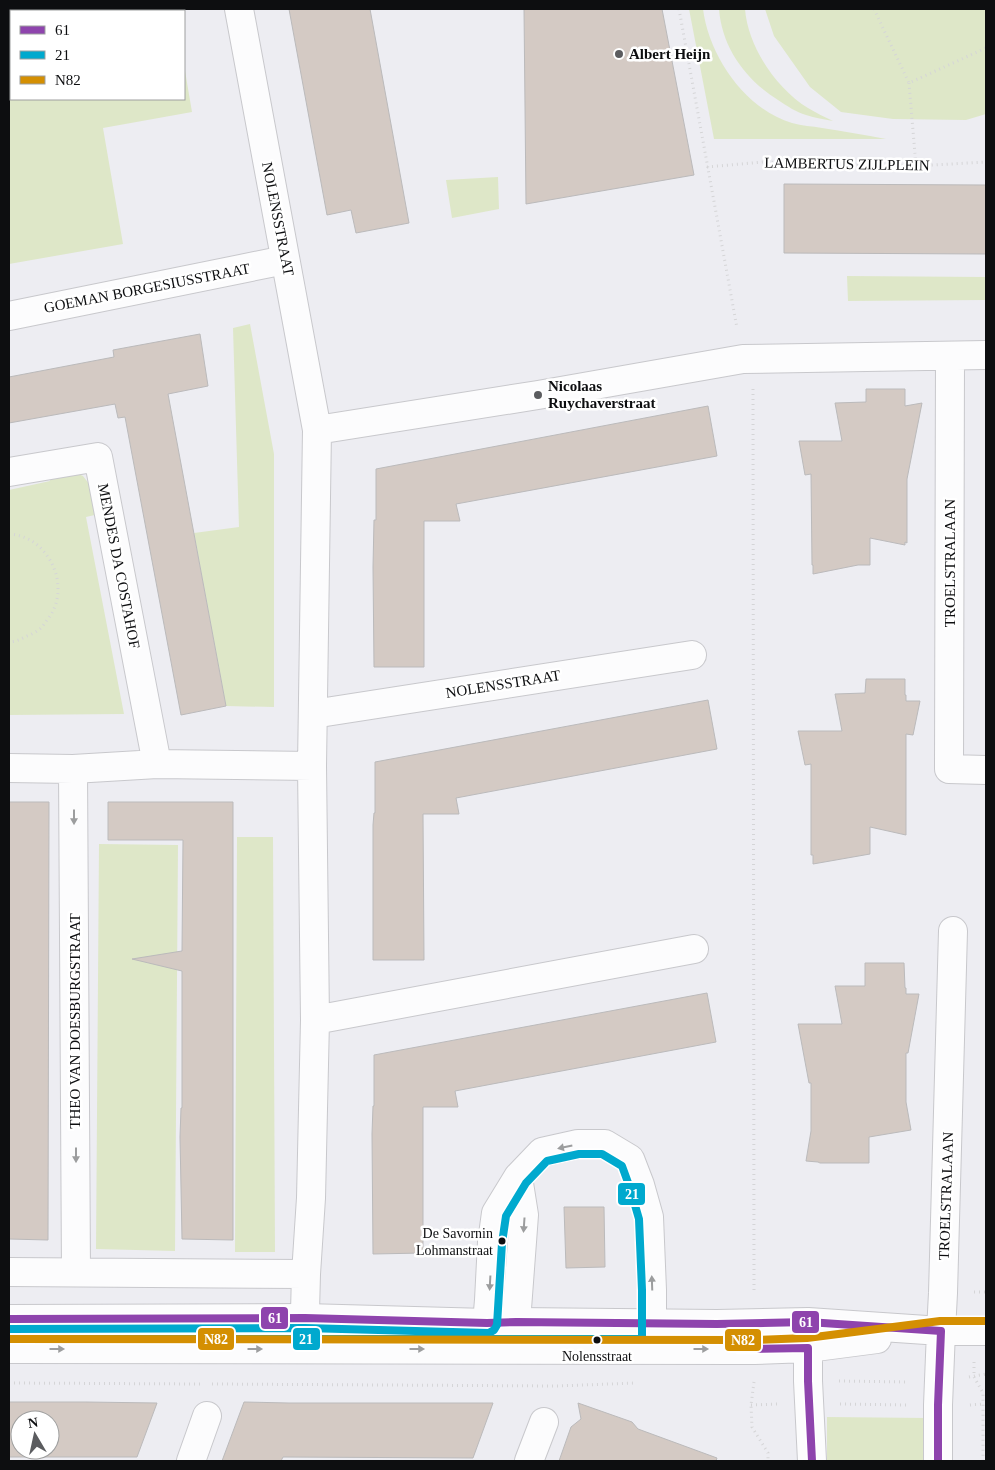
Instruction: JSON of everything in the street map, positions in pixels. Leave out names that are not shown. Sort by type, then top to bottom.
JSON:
[{"type":"street","name":"NOLENSSTRAAT","points":[[239,9],[318,430],[312,766],[316,1020],[304,1349]]},
{"type":"street","name":"GOEMAN BORGESIUSSTRAAT","points":[[9,316],[285,260]]},
{"type":"street","name":"TROELSTRALAAN","points":[[950,356],[950,769],[986,770]]},
{"type":"street","points":[[318,430],[742,359],[986,356]]},
{"type":"street","name":"MENDES DA COSTAHOF","points":[[9,472],[98,457],[157,764]]},
{"type":"street","name":"NOLENSSTRAAT","points":[[313,714],[692,655]]},
{"type":"street","points":[[9,768],[73,769],[157,764],[312,766]]},
{"type":"street","name":"THEO VAN DOESBURGSTRAAT","points":[[73,769],[76,1272]]},
{"type":"street","name":"TROELSTRALAAN","points":[[938,1461],[938,1394],[944,1274],[953,931]]},
{"type":"street","points":[[316,1020],[694,949]]},
{"type":"street","points":[[486,1336],[492,1242],[496,1213],[518,1176],[542,1152],[578,1144],[605,1144],[630,1159],[649,1216],[653,1323],[652,1350]]},
{"type":"street","points":[[516,1350],[516,1322],[524,1215],[518,1176]]},
{"type":"street","points":[[9,1272],[306,1274]]},
{"type":"street","points":[[9,1319],[305,1318],[486,1336],[516,1350],[754,1350],[808,1335]]},
{"type":"street","points":[[9,1349],[304,1349],[486,1336],[516,1322],[754,1324],[808,1335],[980,1331]]},
{"type":"street","points":[[808,1335],[812,1461]]},
{"type":"street","points":[[190,1461],[207,1416]]},
{"type":"street","points":[[529,1461],[544,1422]]},
{"type":"path","points":[[679,9],[742,359],[753,385],[754,1324]]},
{"type":"path","points":[[874,9],[909,83],[916,166]]},
{"type":"path","points":[[909,83],[986,48]]},
{"type":"path","name":"LAMBERTUS ZIJLPLEIN","points":[[707,167],[763,162],[916,166],[986,162]]},
{"type":"path","points":[[9,534],[33,542],[46,554],[56,570],[58,600],[51,616],[39,631],[14,642],[9,642]]},
{"type":"path","points":[[980,1331],[974,1377],[983,1393],[983,1461]]},
{"type":"path","points":[[768,1461],[768,1453],[752,1427],[754,1381],[809,1393],[938,1394],[983,1404]]},
{"type":"path","points":[[9,1383],[537,1386],[636,1383]]},
{"type":"path","points":[[752,1405],[809,1393],[938,1394]]},
{"type":"green space","points":[[689,9],[703,9],[713,45],[721,62],[732,78],[759,106],[775,116],[792,123],[886,139],[714,139]]},
{"type":"green space","points":[[719,9],[745,9],[747,23],[758,52],[775,78],[796,100],[833,121],[795,111],[756,83],[746,73],[731,50],[725,37]]},
{"type":"green space","points":[[765,9],[986,9],[986,114],[966,120],[893,119],[841,112],[810,87],[774,36]]},
{"type":"green space","points":[[9,38],[10,100],[185,100],[185,71],[192,112],[103,128],[123,244],[9,264]]},
{"type":"green space","points":[[498,177],[499,209],[452,218],[446,180]]},
{"type":"green space","points":[[847,276],[986,277],[986,300],[848,301]]},
{"type":"green space","points":[[250,324],[274,454],[274,707],[226,706],[194,533],[239,527],[233,328]]},
{"type":"green space","points":[[70,470],[83,476],[93,489],[99,514],[86,517],[124,714],[9,715],[9,490],[50,481],[49,473]]},
{"type":"green space","points":[[237,837],[273,837],[275,1252],[235,1252]]},
{"type":"green space","points":[[99,844],[178,845],[175,1251],[96,1249]]},
{"type":"green space","points":[[827,1417],[928,1418],[928,1461],[827,1461]]},
{"type":"building","points":[[289,9],[370,9],[409,223],[356,233],[351,210],[327,215]]},
{"type":"building","points":[[524,9],[662,9],[694,175],[526,204]]},
{"type":"building","points":[[784,184],[986,185],[986,254],[784,253]]},
{"type":"building","points":[[200,334],[208,386],[168,394],[226,706],[181,715],[125,417],[118,418],[115,404],[9,423],[9,377],[114,357],[113,350]]},
{"type":"building","points":[[866,389],[905,389],[905,406],[922,403],[907,479],[907,543],[905,542],[905,545],[870,538],[870,565],[858,565],[813,574],[811,474],[805,475],[799,441],[842,441],[835,403],[866,402]]},
{"type":"building","points":[[708,406],[717,456],[456,504],[460,521],[424,521],[424,667],[374,667],[373,567],[374,520],[376,520],[376,469]]},
{"type":"building","points":[[866,679],[905,679],[906,701],[920,701],[913,735],[906,734],[906,835],[870,827],[870,854],[813,864],[813,855],[811,855],[811,764],[805,765],[798,731],[842,731],[835,694],[865,693]]},
{"type":"building","points":[[708,700],[717,749],[456,798],[459,814],[423,814],[424,960],[373,960],[375,762]]},
{"type":"building","points":[[9,802],[49,802],[48,1240],[9,1239]]},
{"type":"building","points":[[108,802],[233,802],[233,1240],[182,1239],[180,1137],[182,1108],[182,971],[132,959],[182,951],[183,840],[108,840]]},
{"type":"building","points":[[865,963],[904,963],[906,994],[919,994],[908,1053],[906,1053],[906,1102],[911,1130],[869,1137],[869,1163],[820,1163],[806,1161],[811,1131],[811,1083],[809,1083],[798,1024],[842,1024],[835,986],[865,986]]},
{"type":"building","points":[[707,993],[716,1042],[455,1091],[458,1107],[423,1107],[423,1253],[373,1254],[372,1134],[374,1055]]},
{"type":"building","points":[[564,1207],[604,1207],[605,1267],[566,1268]]},
{"type":"building","points":[[9,1402],[157,1403],[137,1457],[60,1457],[60,1410],[10,1410],[10,1457]]},
{"type":"building","points":[[244,1402],[493,1403],[473,1458],[283,1457],[281,1461],[222,1461]]},
{"type":"building","points":[[578,1403],[632,1422],[638,1429],[717,1458],[716,1461],[559,1461],[571,1427],[581,1419]]},
{"type":"transit line","name":"21","points":[[9,1329],[305,1328],[489,1333],[497,1325],[502,1243],[506,1216],[526,1183],[547,1161],[579,1154],[602,1154],[622,1166],[639,1219],[642,1339],[9,1339]]},
{"type":"transit line","name":"61","points":[[9,1319],[305,1318],[487,1323],[717,1324],[808,1322],[941,1331],[938,1461]]},
{"type":"transit line","name":"N82","points":[[9,1339],[754,1340],[807,1338],[940,1321],[986,1321]]},
{"type":"transit line","name":"61","points":[[739,1349],[808,1348],[812,1461]]},
{"type":"place","name":"Albert Heijn","points":[[619,54]]},
{"type":"place","name":"Nicolaas Ruychaverstraat","points":[[538,395]]},
{"type":"place","name":"De Savornin Lohmanstraat","points":[[502,1241]]},
{"type":"place","name":"Nolensstraat","points":[[597,1340]]}]
